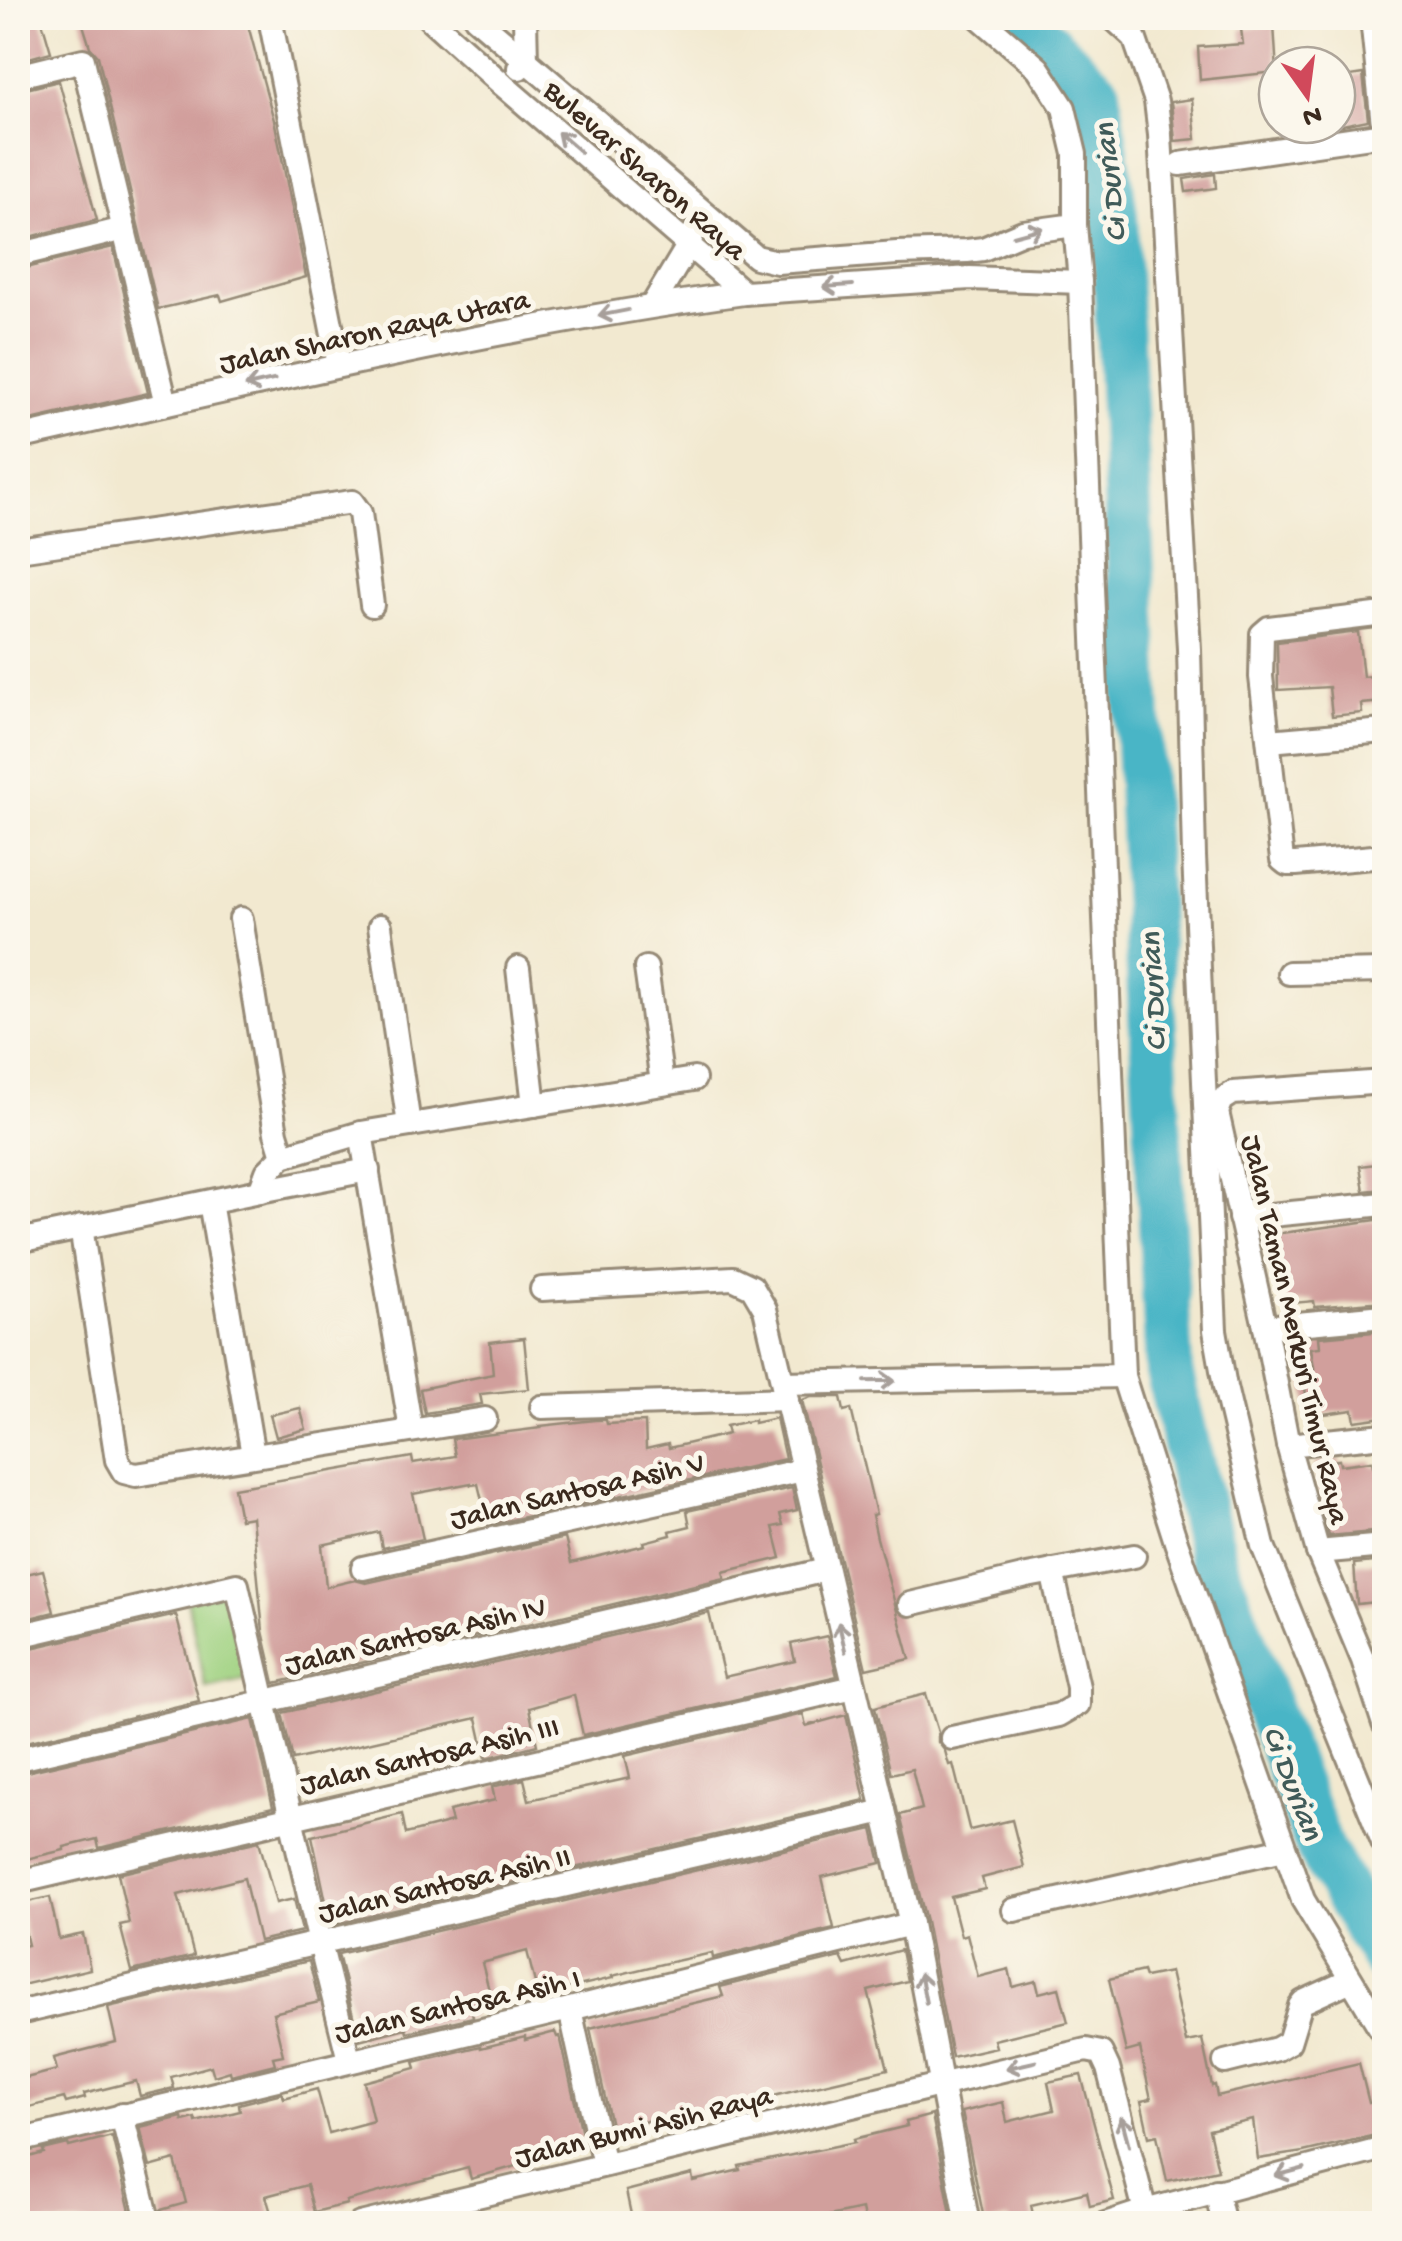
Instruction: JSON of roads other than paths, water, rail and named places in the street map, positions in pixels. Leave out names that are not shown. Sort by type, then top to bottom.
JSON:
[{"type":"street","points":[[270,18],[339,364]]},
{"type":"street","name":"Bulevar Sharon Raya","points":[[429,18],[744,293],[980,278],[1080,282]]},
{"type":"street","name":"Bulevar Sharon Raya","points":[[476,18],[756,258],[777,262],[975,250],[1023,232],[1075,225]]},
{"type":"street","points":[[504,86],[526,61],[525,18]]},
{"type":"street","points":[[980,18],[1038,68],[1064,108],[1076,154],[1075,225],[1123,1376],[1176,1542],[1303,1900],[1384,2034]]},
{"type":"street","points":[[1113,18],[1134,37],[1156,101],[1160,135],[1189,650],[1215,1330],[1224,1387],[1263,1546],[1384,1844]]},
{"type":"street","points":[[1180,164],[1384,134],[1372,18]]},
{"type":"street","points":[[18,76],[83,60],[166,404]]},
{"type":"street","points":[[652,306],[688,246],[701,212]]},
{"type":"street","points":[[18,255],[124,229]]},
{"type":"street","points":[[975,250],[980,278]]},
{"type":"street","points":[[897,253],[898,281]]},
{"type":"street","name":"Jalan Sharon Raya Utara","points":[[18,438],[339,364],[652,306],[744,293]]},
{"type":"street","points":[[18,550],[352,502],[360,513],[372,605]]},
{"type":"street","points":[[1384,614],[1269,628],[1262,634],[1262,678],[1282,860],[1287,864],[1304,864],[1384,856]]},
{"type":"street","points":[[1269,741],[1384,731]]},
{"type":"street","points":[[241,918],[276,1133],[284,1156]]},
{"type":"street","points":[[380,926],[410,1125]]},
{"type":"street","points":[[518,968],[534,1105]]},
{"type":"street","points":[[646,968],[662,1083]]},
{"type":"street","points":[[1289,972],[1384,971]]},
{"type":"street","points":[[260,1191],[267,1172],[284,1156],[361,1133],[694,1080]]},
{"type":"street","name":"Jalan Taman Merkuri Timur Raya","points":[[1384,1082],[1233,1093],[1222,1100],[1218,1112],[1288,1444],[1318,1552],[1374,1659],[1384,1724]]},
{"type":"street","points":[[361,1133],[411,1430]]},
{"type":"street","points":[[18,1241],[368,1170]]},
{"type":"street","points":[[210,1202],[253,1455]]},
{"type":"street","points":[[1240,1218],[1384,1204]]},
{"type":"street","points":[[82,1227],[117,1460],[124,1472],[136,1475],[485,1419]]},
{"type":"street","points":[[542,1289],[733,1278],[752,1287],[765,1309],[911,1924],[968,2224]]},
{"type":"street","points":[[1265,1328],[1384,1316]]},
{"type":"street","points":[[542,1408],[785,1391],[1123,1376]]},
{"type":"street","points":[[1288,1444],[1384,1434]]},
{"type":"street","name":"Jalan Santosa Asih V","points":[[364,1568],[804,1470]]},
{"type":"street","points":[[1318,1552],[1384,1546]]},
{"type":"street","points":[[910,1604],[1134,1556]]},
{"type":"street","name":"Jalan Santosa Asih IV","points":[[18,1759],[826,1570]]},
{"type":"street","points":[[952,1738],[1059,1715],[1078,1704],[1078,1687],[1052,1571]]},
{"type":"street","points":[[18,1636],[237,1585],[349,2060]]},
{"type":"street","name":"Jalan Santosa Asih III","points":[[18,1882],[854,1687]]},
{"type":"street","name":"Jalan Santosa Asih II","points":[[18,2013],[884,1811]]},
{"type":"street","points":[[1014,1910],[1284,1849]]},
{"type":"street","name":"Jalan Santosa Asih I","points":[[18,2140],[911,1924]]},
{"type":"street","points":[[1225,2062],[1285,2045],[1303,2002],[1352,1980]]},
{"type":"street","points":[[570,2008],[604,2165]]},
{"type":"street","name":"Jalan Bumi Asih Raya","points":[[360,2224],[1086,2050],[1101,2053],[1108,2068],[1144,2211]]},
{"type":"street","points":[[122,2115],[149,2224]]},
{"type":"street","points":[[1105,2224],[1384,2148]]},
{"type":"street","points":[[1216,2192],[1224,2224]]},
{"type":"waterway","name":"Ci Durian","points":[[1021,18],[1097,92],[1114,217],[1169,1371],[1214,1564],[1320,1849],[1384,1958]]}]
